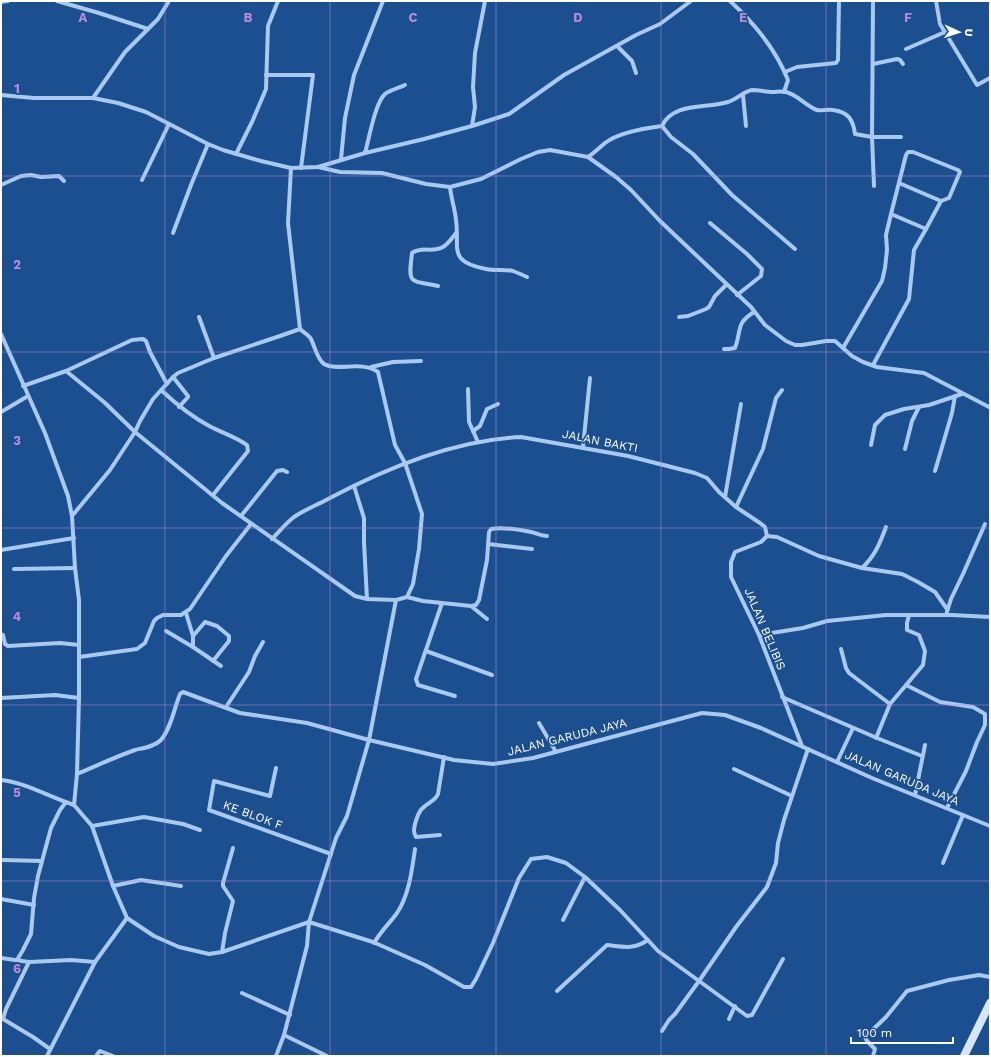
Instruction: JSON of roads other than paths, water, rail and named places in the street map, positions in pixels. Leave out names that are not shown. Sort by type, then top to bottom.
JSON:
[{"type":"street","points":[[1,2],[8,1]]},
{"type":"street","points":[[57,1],[99,12],[148,29]]},
{"type":"street","points":[[93,98],[125,52],[158,19],[169,1]]},
{"type":"street","points":[[236,154],[266,89],[268,26],[278,1]]},
{"type":"street","points":[[341,160],[346,118],[354,75],[383,1]]},
{"type":"street","points":[[472,126],[475,107],[473,88],[475,53],[485,1]]},
{"type":"street","points":[[1,95],[34,98],[93,98],[146,112],[208,144],[236,154],[291,168],[318,167],[365,153],[472,126],[508,114],[564,76],[660,24],[689,1]]},
{"type":"street","points":[[730,1],[745,14],[768,45],[785,72],[788,80],[784,92]]},
{"type":"street","points":[[785,72],[797,67],[836,63],[838,60],[838,1]]},
{"type":"street","points":[[873,1],[872,137],[874,186]]},
{"type":"street","points":[[936,1],[940,24],[977,85],[990,78]]},
{"type":"street","points":[[906,49],[945,32]]},
{"type":"street","points":[[617,46],[632,61],[636,73]]},
{"type":"street","points":[[873,64],[897,60],[900,60],[903,64]]},
{"type":"street","points":[[266,75],[313,75],[301,168]]},
{"type":"street","points":[[365,153],[374,119],[382,98],[386,93],[405,85]]},
{"type":"street","points":[[662,126],[664,121],[670,115],[678,111],[693,107],[713,106],[729,102],[750,90],[784,92],[793,95],[810,107],[819,110],[832,110],[847,114],[852,120],[854,134],[872,137],[901,137]]},
{"type":"street","points":[[743,95],[746,126]]},
{"type":"street","points":[[142,180],[169,124]]},
{"type":"street","points":[[588,157],[606,142],[623,134],[662,126]]},
{"type":"street","points":[[662,126],[671,137],[693,154],[732,195],[795,249]]},
{"type":"street","points":[[173,233],[208,144]]},
{"type":"street","points":[[318,167],[340,172],[382,173],[426,184],[450,187],[481,179],[538,152],[550,150],[588,157],[631,190],[660,221],[754,312],[765,325],[786,341],[795,345],[835,341],[852,356],[873,365],[924,373],[962,394],[990,407]]},
{"type":"street","points":[[843,348],[882,281],[887,250],[886,235],[908,152],[913,152],[958,170],[960,172],[949,198],[941,201],[914,250],[909,299],[873,365]]},
{"type":"street","points":[[291,168],[288,223],[300,328],[311,338],[317,354],[323,363],[330,366],[371,367],[393,362],[421,361]]},
{"type":"street","points":[[1,185],[21,176],[31,174],[41,177],[62,177],[64,181]]},
{"type":"street","points":[[899,183],[941,201]]},
{"type":"street","points":[[450,187],[456,220],[456,250],[461,259],[471,266],[487,270],[512,271],[528,277]]},
{"type":"street","points":[[891,214],[926,229]]},
{"type":"street","points":[[710,223],[747,254],[762,269],[761,276],[737,295]]},
{"type":"street","points":[[438,286],[414,281],[411,278],[412,253],[422,248],[435,249],[442,247],[457,233]]},
{"type":"street","points":[[679,317],[688,316],[709,307],[715,296],[726,285]]},
{"type":"street","points":[[724,349],[734,348],[737,343],[742,321],[754,312]]},
{"type":"street","points":[[199,317],[214,358]]},
{"type":"street","points":[[72,516],[110,470],[135,432],[153,399],[173,377],[214,358],[300,328]]},
{"type":"street","points":[[1,334],[45,433],[68,496],[72,516],[75,568],[79,600],[79,698],[77,774],[74,805]]},
{"type":"street","points":[[23,386],[66,371],[132,340],[143,339],[146,341],[150,352],[167,384]]},
{"type":"street","points":[[371,367],[378,372],[395,445],[405,463],[422,514],[419,549],[413,584],[407,597]]},
{"type":"street","points":[[66,371],[104,402],[135,432],[213,495],[272,539],[356,596],[367,599],[396,600],[407,597],[423,601],[471,606],[476,605],[487,560],[489,532],[491,529],[496,528],[533,532],[539,536],[547,536]]},
{"type":"street","points":[[173,377],[188,396],[188,398],[179,407]]},
{"type":"street","points":[[583,447],[590,378]]},
{"type":"street","points":[[468,389],[469,422],[478,442]]},
{"type":"street","points":[[161,390],[179,407],[211,426],[248,444],[248,451],[213,495]]},
{"type":"street","points":[[736,507],[762,449],[776,398],[782,390]]},
{"type":"street","points":[[871,445],[876,425],[885,415],[904,409],[930,405],[962,394]]},
{"type":"street","points":[[1,412],[28,396]]},
{"type":"street","points":[[935,471],[952,414],[955,396]]},
{"type":"street","points":[[473,431],[480,426],[487,409],[498,404]]},
{"type":"street","points":[[725,497],[740,404]]},
{"type":"street","points":[[904,449],[912,421],[918,407]]},
{"type":"street","name":"JALAN BAKTI","points":[[272,539],[293,517],[354,486],[405,463],[448,448],[504,438],[522,437],[628,456],[695,473],[707,478],[719,492],[736,507],[765,527],[767,536]]},
{"type":"street","points":[[241,516],[278,471],[283,470],[287,472]]},
{"type":"street","points":[[354,486],[364,518],[367,599]]},
{"type":"street","points":[[79,657],[137,650],[145,643],[154,621],[157,618],[163,615],[181,615],[186,613],[226,556],[251,524]]},
{"type":"street","points":[[946,615],[947,609],[985,524]]},
{"type":"street","points":[[862,568],[870,561],[879,547],[886,527]]},
{"type":"street","points":[[767,536],[776,537],[819,556],[862,568],[902,574],[935,592],[947,609]]},
{"type":"street","name":"JALAN BELIBIS","points":[[767,536],[761,542],[735,552],[731,562],[731,577],[759,635],[802,747]]},
{"type":"street","points":[[1,550],[74,538]]},
{"type":"street","points":[[488,544],[532,548]]},
{"type":"street","points":[[14,569],[75,568]]},
{"type":"street","points":[[276,1056],[290,1015],[307,946],[309,922],[336,838],[347,816],[369,740],[396,600]]},
{"type":"street","points":[[442,603],[416,679],[418,685],[455,696]]},
{"type":"street","points":[[471,606],[487,619]]},
{"type":"street","points":[[186,613],[193,636],[193,647]]},
{"type":"street","points":[[759,635],[803,628],[827,621],[886,615],[946,615],[990,618]]},
{"type":"street","points":[[876,738],[890,704],[923,664],[926,651],[919,635],[907,630],[909,615]]},
{"type":"street","points":[[193,636],[205,622],[217,626],[229,636],[229,641],[213,661]]},
{"type":"street","points":[[166,631],[221,666]]},
{"type":"street","points":[[1,634],[3,635],[5,644],[8,646],[60,643],[78,645]]},
{"type":"street","points":[[226,707],[249,672],[254,656],[263,642]]},
{"type":"street","points":[[841,649],[846,668],[849,673],[890,704]]},
{"type":"street","points":[[426,651],[492,675]]},
{"type":"street","points":[[906,684],[940,702],[973,707],[984,714],[986,725],[977,742],[966,771],[947,808]]},
{"type":"street","name":"JALAN GARUDA JAYA","points":[[77,774],[158,743],[162,739],[170,723],[181,692],[188,693],[240,713],[307,723],[369,740],[444,757],[493,764],[533,758],[702,713],[724,715],[761,728],[837,762],[990,826]]},
{"type":"street","points":[[1,698],[55,695],[79,698]]},
{"type":"street","points":[[782,697],[876,738],[922,756]]},
{"type":"street","points":[[539,723],[556,752]]},
{"type":"street","points":[[837,762],[853,728]]},
{"type":"street","points":[[915,795],[925,745]]},
{"type":"street","points":[[662,1031],[736,927],[767,887],[776,863],[778,843],[808,749]]},
{"type":"street","points":[[440,835],[416,837],[414,830],[417,817],[421,809],[436,799],[444,757]]},
{"type":"street","name":"KE BLOK F","points":[[276,768],[270,796],[214,781],[210,810],[331,854]]},
{"type":"street","points":[[734,769],[792,796]]},
{"type":"street","points":[[1,780],[14,781],[74,805],[92,826],[113,886],[127,918],[154,936],[179,947],[209,954],[222,952],[309,922],[374,943],[425,964],[464,987],[471,987],[493,943],[519,878],[532,858],[547,857],[566,863],[585,877],[620,910],[658,951],[748,1016],[752,1015],[783,959]]},
{"type":"street","points":[[16,960],[31,934],[35,890],[51,828],[66,802]]},
{"type":"street","points":[[943,862],[963,815]]},
{"type":"street","points":[[92,826],[144,817],[183,824],[200,830]]},
{"type":"street","points":[[222,952],[233,901],[223,886],[223,883],[233,848]]},
{"type":"street","points":[[374,943],[378,935],[397,912],[406,892],[415,849]]},
{"type":"street","points":[[3,860],[42,861]]},
{"type":"street","points":[[563,920],[585,877]]},
{"type":"street","points":[[113,886],[141,880],[181,886]]},
{"type":"street","points":[[1,899],[34,906]]},
{"type":"street","points":[[47,1056],[95,962],[127,918]]},
{"type":"street","points":[[556,991],[607,945],[624,948],[638,946],[648,940]]},
{"type":"street","points":[[1,958],[30,962],[70,960],[95,962]]},
{"type":"street","points":[[30,962],[6,1009],[2,1021],[34,1037],[50,1049]]},
{"type":"street","points":[[873,1056],[875,1049],[867,1042],[865,1037],[886,1018],[907,991],[949,980],[979,975],[990,977]]},
{"type":"street","points":[[242,993],[290,1015]]},
{"type":"street","points":[[964,1056],[990,1003]]},
{"type":"street","points":[[729,1019],[735,1006]]},
{"type":"street","points":[[284,1035],[327,1056]]},
{"type":"street","points":[[96,1056],[100,1052],[113,1056]]}]
